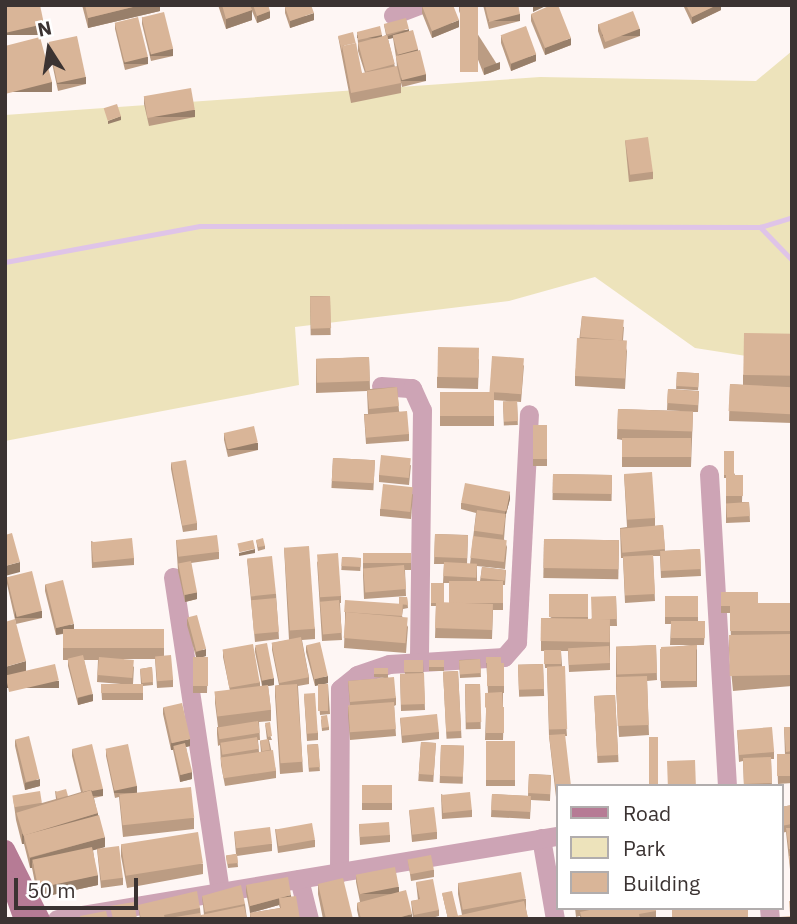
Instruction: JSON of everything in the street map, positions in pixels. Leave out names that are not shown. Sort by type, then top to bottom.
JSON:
[{"type":"main road","points":[[5,849],[40,919]]},
{"type":"main road","points":[[5,873],[23,919]]},
{"type":"street","points":[[393,15],[419,5]]},
{"type":"street","points":[[381,386],[412,388],[422,410],[419,661]]},
{"type":"street","points":[[339,873],[340,688],[356,675],[389,664],[504,657],[517,642],[529,414]]},
{"type":"street","points":[[709,474],[727,784]]},
{"type":"street","points":[[173,577],[220,891]]},
{"type":"street","points":[[57,919],[549,837],[555,919]]},
{"type":"street","points":[[299,879],[309,919]]},
{"type":"green space","points":[[792,51],[792,363],[695,348],[595,277],[509,301],[295,327],[299,385],[5,441],[5,115],[540,77],[756,81]]},
{"type":"building","points":[[5,5],[40,5],[44,24],[5,33]]},
{"type":"building","points":[[85,5],[141,5],[88,18]]},
{"type":"building","points":[[222,5],[250,5],[252,10],[226,19]]},
{"type":"building","points":[[253,5],[268,5],[270,11],[257,16]]},
{"type":"building","points":[[311,5],[314,13],[290,21],[285,7]]},
{"type":"building","points":[[453,5],[459,20],[432,31],[422,6]]},
{"type":"building","points":[[460,5],[478,5],[478,72],[460,72]]},
{"type":"building","points":[[485,5],[518,5],[520,14],[489,22]]},
{"type":"building","points":[[551,5],[558,5],[571,38],[545,48],[531,14]]},
{"type":"building","points":[[686,5],[717,5],[692,17]]},
{"type":"building","points":[[633,11],[640,29],[605,42],[598,24]]},
{"type":"building","points":[[164,12],[173,49],[151,54],[142,18]]},
{"type":"building","points":[[138,17],[148,57],[125,63],[115,23]]},
{"type":"building","points":[[406,18],[409,29],[387,35],[384,24]]},
{"type":"building","points":[[380,26],[382,35],[358,40],[357,32]]},
{"type":"building","points":[[526,26],[536,54],[511,63],[501,35]]},
{"type":"building","points":[[413,30],[418,49],[398,55],[393,35]]},
{"type":"building","points":[[353,32],[356,43],[342,46],[342,51],[338,36]]},
{"type":"building","points":[[387,35],[395,64],[366,72],[358,43]]},
{"type":"building","points":[[77,36],[86,77],[57,83],[49,42]]},
{"type":"building","points":[[40,37],[52,82],[5,94],[5,46]]},
{"type":"building","points":[[356,43],[362,73],[397,66],[401,83],[351,93],[342,46]]},
{"type":"building","points":[[420,50],[426,74],[402,80],[396,56]]},
{"type":"building","points":[[191,88],[195,110],[148,118],[144,96]]},
{"type":"building","points":[[117,104],[121,116],[108,121],[104,108]]},
{"type":"building","points":[[648,137],[653,172],[630,175],[625,140]]},
{"type":"building","points":[[330,296],[331,328],[311,329],[310,297]]},
{"type":"building","points":[[582,316],[624,320],[622,341],[580,337]]},
{"type":"building","points":[[744,333],[792,334],[791,376],[743,375]]},
{"type":"building","points":[[577,338],[627,341],[625,379],[575,376]]},
{"type":"building","points":[[438,347],[479,348],[478,378],[437,377]]},
{"type":"building","points":[[492,356],[524,358],[521,394],[489,392]]},
{"type":"building","points":[[369,357],[370,381],[317,383],[316,359]]},
{"type":"building","points":[[677,372],[699,373],[698,387],[676,386]]},
{"type":"building","points":[[730,384],[792,387],[791,414],[729,411]]},
{"type":"building","points":[[397,387],[399,406],[369,409],[367,390]]},
{"type":"building","points":[[668,389],[699,391],[698,405],[667,403]]},
{"type":"building","points":[[440,392],[494,392],[494,416],[440,416]]},
{"type":"building","points":[[517,401],[518,421],[504,422],[503,402]]},
{"type":"building","points":[[618,409],[693,412],[692,432],[617,429]]},
{"type":"building","points":[[407,411],[409,434],[366,438],[364,415]]},
{"type":"building","points":[[533,425],[547,425],[547,459],[533,459]]},
{"type":"building","points":[[254,426],[258,443],[228,450],[224,433]]},
{"type":"building","points":[[622,438],[691,438],[691,457],[622,457]]},
{"type":"building","points":[[724,451],[734,451],[734,475],[724,475]]},
{"type":"building","points":[[381,455],[411,458],[409,478],[379,475]]},
{"type":"building","points":[[333,458],[375,460],[374,483],[332,481]]},
{"type":"building","points":[[186,460],[197,523],[182,526],[171,463]]},
{"type":"building","points":[[652,472],[655,518],[627,520],[624,474]]},
{"type":"building","points":[[553,474],[612,475],[612,494],[553,493]]},
{"type":"building","points":[[726,475],[743,475],[743,496],[726,496]]},
{"type":"building","points":[[465,483],[510,492],[506,511],[461,503]]},
{"type":"building","points":[[383,484],[413,487],[410,512],[380,509]]},
{"type":"building","points":[[749,502],[750,516],[727,518],[726,504]]},
{"type":"building","points":[[477,510],[506,514],[503,535],[474,531]]},
{"type":"building","points":[[663,525],[665,549],[622,553],[620,529]]},
{"type":"building","points":[[12,533],[20,562],[5,566],[5,535]]},
{"type":"building","points":[[435,534],[468,535],[467,558],[434,557]]},
{"type":"building","points":[[217,535],[219,552],[178,557],[176,540]]},
{"type":"building","points":[[473,536],[507,540],[504,562],[470,558]]},
{"type":"building","points":[[132,538],[134,558],[93,562],[91,542]]},
{"type":"building","points":[[263,538],[265,546],[258,547],[256,540]]},
{"type":"building","points":[[544,539],[619,540],[618,569],[543,568]]},
{"type":"building","points":[[253,540],[255,549],[239,552],[237,544]]},
{"type":"building","points":[[309,546],[315,629],[290,631],[284,548]]},
{"type":"building","points":[[700,549],[701,569],[661,571],[660,551]]},
{"type":"building","points":[[338,553],[341,596],[320,597],[317,554]]},
{"type":"building","points":[[363,553],[411,553],[411,563],[363,563]]},
{"type":"building","points":[[653,555],[655,594],[625,596],[623,557]]},
{"type":"building","points":[[272,556],[276,594],[251,596],[247,559]]},
{"type":"building","points":[[342,557],[361,558],[361,567],[342,566]]},
{"type":"building","points":[[191,561],[197,592],[184,595],[178,563]]},
{"type":"building","points":[[444,562],[477,564],[476,578],[443,576]]},
{"type":"building","points":[[404,565],[406,589],[365,592],[363,569]]},
{"type":"building","points":[[482,567],[506,570],[504,581],[481,578]]},
{"type":"building","points":[[32,571],[42,611],[17,617],[7,577]]},
{"type":"building","points":[[63,580],[74,624],[56,628],[46,584]]},
{"type":"building","points":[[449,581],[503,581],[503,603],[449,603]]},
{"type":"building","points":[[431,583],[444,583],[444,603],[431,603]]},
{"type":"building","points":[[721,592],[758,592],[758,606],[721,606]]},
{"type":"building","points":[[549,594],[588,594],[588,617],[549,617]]},
{"type":"building","points":[[616,596],[617,619],[592,620],[591,597]]},
{"type":"building","points":[[665,596],[698,596],[698,617],[665,617]]},
{"type":"building","points":[[399,597],[407,597],[408,605],[399,604]]},
{"type":"building","points":[[276,598],[279,632],[254,634],[251,600]]},
{"type":"building","points":[[339,600],[342,633],[323,635],[320,602]]},
{"type":"building","points":[[345,600],[403,604],[402,616],[344,612]]},
{"type":"building","points":[[436,602],[493,604],[492,630],[435,628]]},
{"type":"building","points":[[730,603],[792,603],[792,631],[730,631]]},
{"type":"building","points":[[346,612],[408,617],[405,643],[344,638]]},
{"type":"building","points":[[197,615],[206,649],[196,651],[187,618]]},
{"type":"building","points":[[541,618],[610,619],[610,642],[541,641]]},
{"type":"building","points":[[15,619],[26,661],[5,667],[5,622]]},
{"type":"building","points":[[671,621],[705,621],[705,638],[671,638]]},
{"type":"building","points":[[63,629],[164,629],[164,648],[63,648]]},
{"type":"building","points":[[791,634],[792,675],[730,676],[729,635]]},
{"type":"building","points":[[301,637],[309,677],[279,683],[272,643]]},
{"type":"building","points":[[320,642],[328,676],[314,679],[306,645]]},
{"type":"building","points":[[267,643],[274,678],[262,681],[255,645]]},
{"type":"building","points":[[253,644],[260,682],[229,688],[222,649]]},
{"type":"building","points":[[656,645],[657,673],[617,674],[616,646]]},
{"type":"building","points":[[697,645],[697,650],[661,649],[661,647]]},
{"type":"building","points":[[609,646],[610,663],[569,665],[568,648]]},
{"type":"building","points":[[660,649],[696,649],[696,681],[660,681]]},
{"type":"building","points":[[544,650],[561,650],[561,664],[544,664]]},
{"type":"building","points":[[83,655],[93,694],[77,698],[67,659]]},
{"type":"building","points":[[171,655],[173,680],[157,681],[155,656]]},
{"type":"building","points":[[99,657],[134,660],[132,678],[97,675]]},
{"type":"building","points":[[193,657],[208,657],[208,686],[193,686]]},
{"type":"building","points":[[486,657],[501,657],[501,663],[486,663]]},
{"type":"building","points":[[480,659],[481,673],[460,674],[459,660]]},
{"type":"building","points":[[404,660],[423,660],[423,672],[404,672]]},
{"type":"building","points":[[429,660],[444,660],[444,667],[429,667]]},
{"type":"building","points":[[487,663],[504,663],[504,686],[487,686]]},
{"type":"building","points":[[55,664],[59,681],[9,692],[5,675]]},
{"type":"building","points":[[543,664],[544,689],[519,690],[518,665]]},
{"type":"building","points":[[565,666],[567,729],[549,730],[547,667]]},
{"type":"building","points":[[152,667],[153,682],[142,683],[140,669]]},
{"type":"building","points":[[374,668],[388,668],[388,674],[374,674]]},
{"type":"building","points":[[458,671],[461,731],[446,732],[443,672]]},
{"type":"building","points":[[424,673],[425,704],[401,705],[400,674]]},
{"type":"building","points":[[647,676],[649,725],[618,726],[616,677]]},
{"type":"building","points":[[394,677],[396,698],[350,702],[348,681]]},
{"type":"building","points":[[101,684],[143,684],[143,693],[101,693]]},
{"type":"building","points":[[297,684],[302,762],[280,763],[275,686]]},
{"type":"building","points":[[318,684],[328,684],[328,711],[318,711]]},
{"type":"building","points":[[480,684],[481,722],[466,723],[465,685]]},
{"type":"building","points":[[268,685],[271,710],[217,716],[214,692]]},
{"type":"building","points":[[502,692],[503,707],[485,708],[485,693]]},
{"type":"building","points":[[315,693],[318,733],[307,734],[304,694]]},
{"type":"building","points":[[615,695],[618,755],[597,756],[594,696]]},
{"type":"building","points":[[394,702],[396,729],[350,732],[348,705]]},
{"type":"building","points":[[182,703],[190,739],[172,743],[163,707]]},
{"type":"building","points":[[486,707],[504,707],[504,733],[486,733]]},
{"type":"building","points":[[437,714],[439,732],[402,736],[400,718]]},
{"type":"building","points":[[327,715],[329,727],[322,728],[321,716]]},
{"type":"building","points":[[258,721],[260,733],[219,739],[218,727]]},
{"type":"building","points":[[270,722],[272,736],[268,737],[265,723]]},
{"type":"building","points":[[772,727],[774,752],[739,755],[737,730]]},
{"type":"building","points":[[784,727],[792,727],[792,751],[786,752]]},
{"type":"building","points":[[565,734],[571,784],[556,784],[556,790],[549,735]]},
{"type":"building","points":[[29,736],[40,779],[26,782],[15,739]]},
{"type":"building","points":[[257,737],[259,749],[222,755],[220,743]]},
{"type":"building","points":[[649,737],[658,737],[658,784],[649,784]]},
{"type":"building","points":[[268,739],[270,750],[262,751],[260,740]]},
{"type":"building","points":[[486,741],[515,741],[515,780],[486,780]]},
{"type":"building","points":[[421,742],[436,743],[434,775],[419,774]]},
{"type":"building","points":[[185,743],[192,772],[181,775],[173,746]]},
{"type":"building","points":[[92,744],[103,789],[83,792],[72,749]]},
{"type":"building","points":[[128,744],[137,786],[114,791],[106,749]]},
{"type":"building","points":[[318,744],[320,767],[309,768],[307,745]]},
{"type":"building","points":[[441,745],[464,746],[463,777],[440,776]]},
{"type":"building","points":[[273,750],[276,771],[223,778],[221,757]]},
{"type":"building","points":[[777,754],[792,754],[792,776],[777,776]]},
{"type":"building","points":[[771,757],[772,783],[744,784],[743,758]]},
{"type":"building","points":[[695,760],[696,784],[668,784],[667,761]]},
{"type":"building","points":[[529,774],[551,775],[550,794],[528,793]]},
{"type":"building","points":[[362,785],[392,785],[392,803],[362,803]]},
{"type":"building","points":[[191,787],[194,818],[123,825],[119,795]]},
{"type":"building","points":[[66,789],[68,796],[57,799],[55,792]]},
{"type":"building","points":[[91,790],[98,813],[23,836],[16,813]]},
{"type":"building","points":[[40,791],[42,803],[14,807],[12,795]]},
{"type":"building","points":[[470,792],[472,810],[443,813],[441,795]]},
{"type":"building","points":[[492,794],[531,796],[530,812],[491,810]]},
{"type":"building","points":[[792,805],[792,824],[783,826],[783,807]]},
{"type":"building","points":[[434,807],[437,832],[412,835],[409,810]]},
{"type":"building","points":[[99,815],[105,837],[30,857],[24,835]]},
{"type":"building","points":[[389,822],[390,835],[360,837],[359,824]]},
{"type":"building","points":[[312,823],[315,840],[279,846],[276,829]]},
{"type":"building","points":[[270,827],[272,844],[236,848],[234,831]]},
{"type":"building","points":[[786,828],[792,828],[792,849],[789,849]]},
{"type":"building","points":[[198,832],[203,864],[126,876],[121,844]]},
{"type":"building","points":[[119,846],[123,878],[101,880],[97,849]]},
{"type":"building","points":[[92,847],[98,875],[38,888],[32,860]]},
{"type":"building","points":[[237,854],[238,863],[227,864],[226,855]]},
{"type":"building","points":[[431,855],[434,870],[410,874],[407,860]]},
{"type":"building","points":[[789,856],[792,856],[791,874]]},
{"type":"building","points":[[395,867],[399,887],[360,894],[356,875]]},
{"type":"building","points":[[521,872],[526,899],[463,910],[458,883]]},
{"type":"building","points":[[288,877],[291,895],[250,906],[246,885]]},
{"type":"building","points":[[343,878],[353,919],[326,919],[318,884]]},
{"type":"building","points":[[433,879],[439,910],[414,915],[411,901],[420,899],[416,882]]},
{"type":"building","points":[[241,885],[245,904],[205,912],[202,896]]},
{"type":"building","points":[[406,890],[412,914],[394,919],[361,919],[357,903]]},
{"type":"building","points":[[197,891],[200,908],[164,915],[165,919],[141,919],[138,905]]},
{"type":"building","points":[[452,891],[458,916],[448,919],[442,893]]},
{"type":"building","points":[[296,896],[300,919],[251,919],[250,913],[281,908],[279,898]]},
{"type":"building","points":[[524,901],[528,918],[452,917]]},
{"type":"building","points":[[789,901],[792,901],[792,914],[790,914]]},
{"type":"building","points":[[134,902],[137,919],[113,919],[110,906]]},
{"type":"building","points":[[244,906],[247,919],[202,919],[201,915]]},
{"type":"building","points":[[656,910],[639,914],[640,919],[582,919],[580,912]]},
{"type":"building","points":[[672,910],[748,910],[748,919],[672,919]]},
{"type":"building","points":[[106,911],[108,919],[81,919],[80,916]]},
{"type":"building","points":[[200,913],[201,919],[169,919],[169,918]]},
{"type":"building","points":[[792,916],[792,919],[779,919],[779,917]]},
{"type":"waterway","points":[[5,262],[200,226],[760,227],[792,217]]},
{"type":"waterway","points":[[760,227],[792,260]]}]
